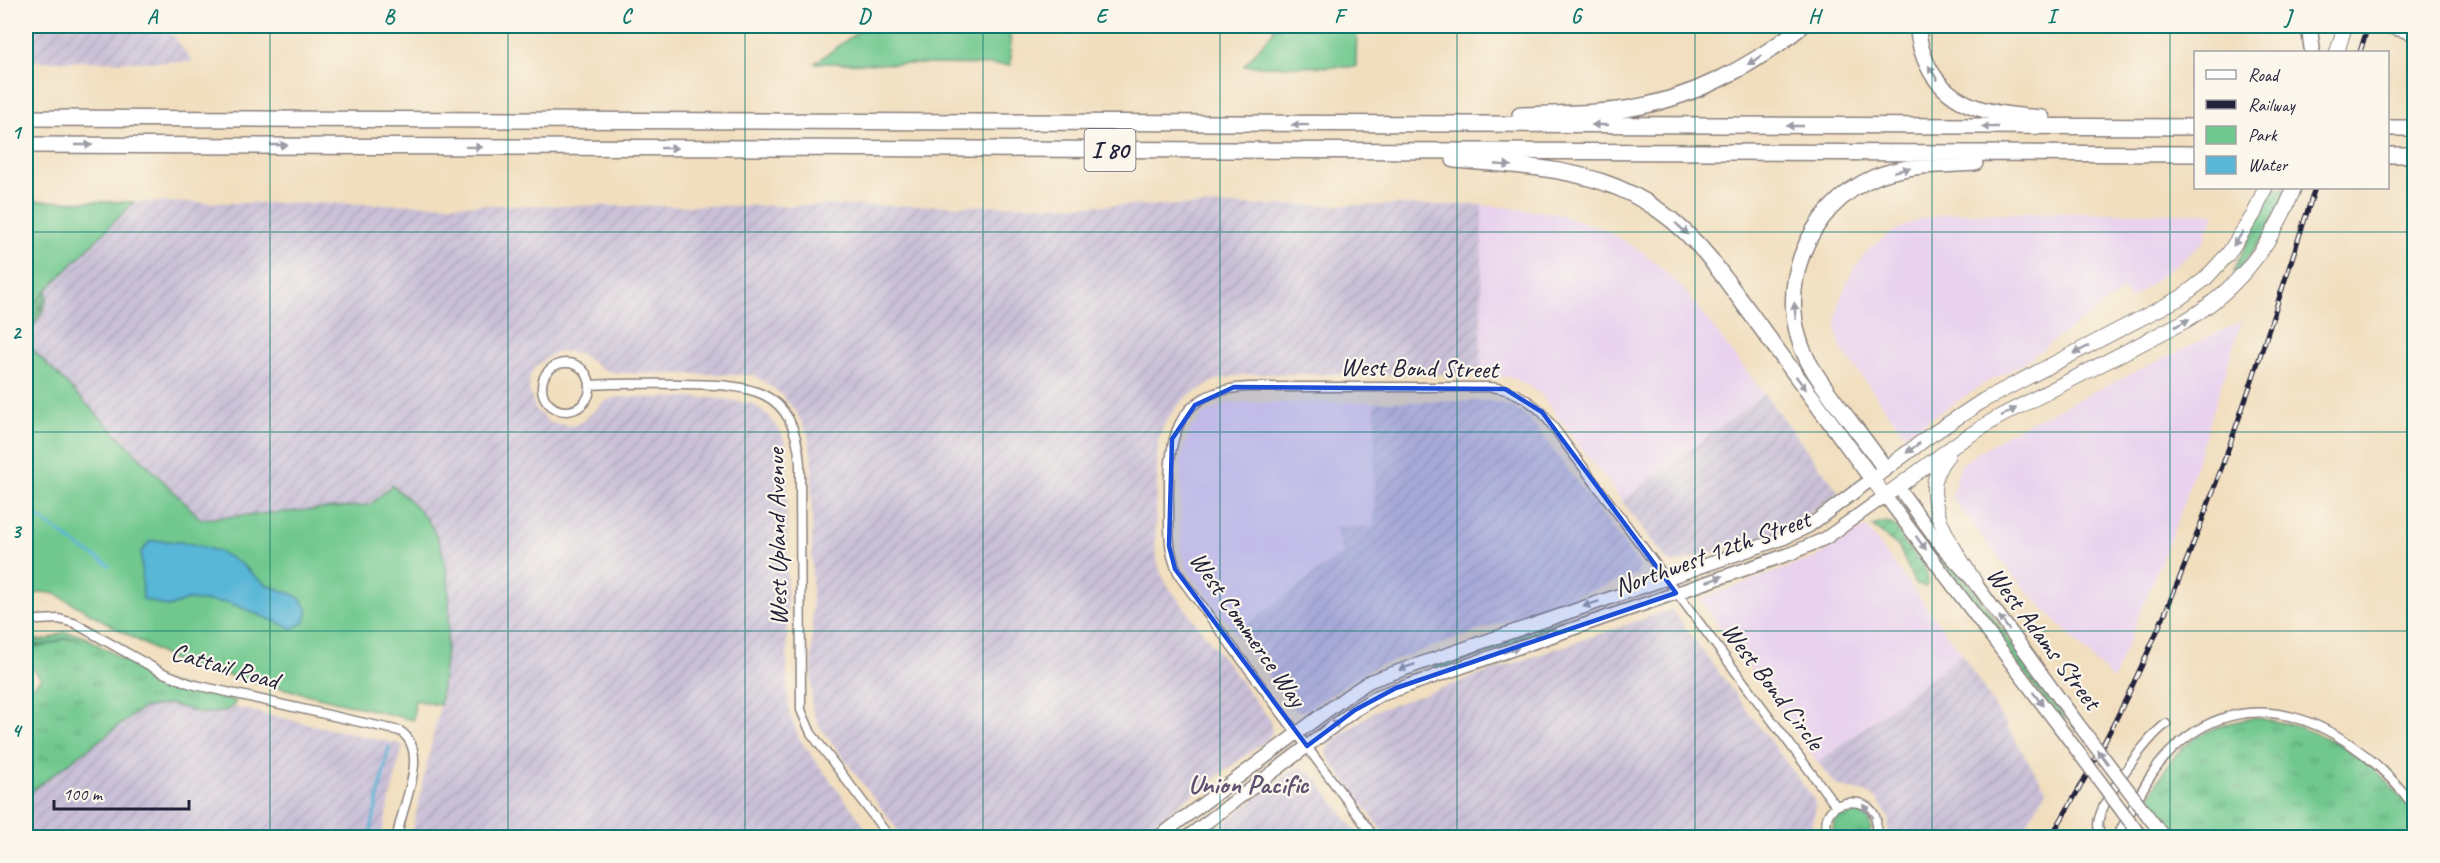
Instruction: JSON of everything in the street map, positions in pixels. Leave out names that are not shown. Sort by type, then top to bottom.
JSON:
[{"type":"highway","points":[[1337,125],[1602,111],[1645,105],[1718,80],[1772,49],[1802,26]]},
{"type":"highway","points":[[1918,26],[1920,45],[1935,77],[1951,96],[1969,106],[2004,114],[2122,127]]},
{"type":"highway","points":[[2309,26],[2311,50]]},
{"type":"highway","name":"I 80","points":[[26,118],[2194,127]]},
{"type":"highway","points":[[2389,128],[2413,128]]},
{"type":"highway","name":"I 80","points":[[26,145],[2194,154]]},
{"type":"highway","points":[[1340,151],[1572,172],[1617,186],[1640,197],[1660,210],[1697,242],[1872,479]]},
{"type":"highway","points":[[1885,468],[1815,372],[1801,344],[1794,312],[1796,277],[1806,244],[1819,220],[1850,191],[1895,171],[2095,154]]},
{"type":"main road","points":[[2311,50],[2319,26]]},
{"type":"main road","points":[[2337,51],[2345,26]]},
{"type":"main road","name":"Northwest 12th Street","points":[[1157,837],[1347,696],[1378,678],[1797,533],[1885,468],[1984,400],[2186,293],[2217,266],[2238,240],[2264,189]]},
{"type":"main road","name":"Northwest 12th Street","points":[[1186,837],[1355,710],[1396,688],[1810,545],[1841,528],[1959,442],[1997,418],[2185,321],[2210,305],[2230,288],[2262,253],[2276,230],[2294,189]]},
{"type":"main road","points":[[1959,442],[1940,463],[1935,475],[1934,499],[1946,532],[1976,584]]},
{"type":"main road","name":"West Adams Street","points":[[1885,468],[1942,547],[1976,584],[2164,837]]},
{"type":"main road","name":"West Adams Street","points":[[1872,479],[2142,837]]},
{"type":"street","points":[[2378,26],[2415,36]]},
{"type":"street","points":[[564,363],[579,367],[590,385],[586,401],[573,411],[556,410],[549,405],[542,391],[544,375],[549,369],[564,363]]},
{"type":"street","name":"West Upland Avenue","points":[[590,385],[740,386],[767,396],[786,415],[797,438],[800,464],[801,710],[811,733],[890,837]]},
{"type":"street","name":"West Bond Street","points":[[1182,419],[1208,395],[1234,387],[1489,387],[1505,389],[1525,398],[1542,412],[1676,592]]},
{"type":"street","name":"West Commerce Way","points":[[1182,419],[1172,439],[1169,463],[1169,546],[1175,569],[1374,837]]},
{"type":"street","name":"West Bond Circle","points":[[1676,592],[1836,806]]},
{"type":"street","name":"Cattail Road","points":[[38,620],[59,619],[74,624],[183,681],[396,729],[409,738],[415,749],[415,759],[397,837]]},
{"type":"street","points":[[2116,837],[2152,774],[2172,749],[2208,724],[2249,713],[2291,717],[2344,739],[2376,762],[2415,807]]},
{"type":"street","points":[[2101,837],[2098,823],[2103,808],[2148,738],[2166,724]]},
{"type":"street","points":[[1830,837],[1827,819],[1836,806],[1852,801],[1868,807],[1876,822],[1873,837]]},
{"type":"highlighted area","points":[[1234,387],[1505,389],[1542,412],[1676,593],[1396,688],[1355,710],[1307,746],[1175,569],[1169,546],[1172,439],[1195,405]]},
{"type":"shaded area","points":[[26,26],[166,26],[193,62],[26,61]]},
{"type":"shaded area","points":[[134,202],[617,206],[1482,205],[1481,374],[1246,374],[1216,380],[1187,396],[1164,424],[1158,441],[1155,544],[1158,563],[1162,576],[1171,590],[1270,720],[1272,732],[1268,739],[1135,837],[903,837],[818,724],[812,709],[812,458],[808,435],[797,413],[780,393],[754,375],[616,373],[602,369],[579,353],[562,351],[552,354],[535,367],[530,375],[529,389],[535,409],[550,423],[572,426],[582,422],[604,402],[616,397],[715,398],[753,404],[768,415],[778,428],[785,441],[787,455],[789,713],[800,740],[873,837],[411,837],[440,705],[448,609],[448,579],[370,505],[201,519],[26,343],[26,311]]},
{"type":"shaded area","points":[[1482,205],[1555,213],[1601,228],[1644,253],[1682,287],[1764,394],[1622,501],[1542,396],[1531,387],[1511,377],[1481,374]]},
{"type":"shaded area","points":[[1953,213],[2215,213],[2203,243],[2130,300],[2123,291],[2019,366],[1982,385],[1905,435],[1840,347],[1836,325],[1839,302],[1853,270],[1867,251],[1891,233],[1919,219]]},
{"type":"shaded area","points":[[2242,321],[2180,514],[2113,680],[2015,578],[1951,497],[1961,464],[2012,431]]},
{"type":"shaded area","points":[[1764,394],[1839,492],[1790,528],[1675,564],[1668,562],[1622,501]]},
{"type":"shaded area","points":[[1492,401],[1515,408],[1530,419],[1640,566],[1638,574],[1370,669],[1305,711],[1295,711],[1236,633],[1343,553],[1334,526],[1374,527],[1375,402]]},
{"type":"shaded area","points":[[1375,402],[1374,527],[1335,526],[1343,553],[1236,633],[1189,571],[1181,551],[1181,460],[1189,432],[1203,415],[1229,403]]},
{"type":"shaded area","points":[[1866,527],[1962,654],[1818,763],[1702,602],[1705,597],[1815,558]]},
{"type":"shaded area","points":[[1672,610],[1813,798],[1816,807],[1812,824],[1815,837],[1387,837],[1328,757],[1327,751],[1333,740],[1375,711]]},
{"type":"shaded area","points":[[1962,654],[2047,791],[2018,837],[1888,837],[1889,817],[1877,799],[1865,792],[1837,786],[1818,763]]},
{"type":"shaded area","points":[[188,697],[403,745],[381,837],[26,838],[26,704]]},
{"type":"shaded area","points":[[1301,768],[1313,775],[1360,837],[1206,837],[1294,769]]},
{"type":"green space","points":[[866,26],[1010,26],[1011,65],[815,63]]},
{"type":"green space","points":[[1273,26],[1357,26],[1356,67],[1244,66],[1274,30]]},
{"type":"green space","points":[[2273,189],[2288,189],[2267,232],[2236,274],[2233,272]]},
{"type":"green space","points":[[26,201],[134,202],[26,311]]},
{"type":"green space","points":[[26,261],[44,283],[47,297],[43,311],[26,333]]},
{"type":"green space","points":[[26,343],[201,519],[370,505],[392,485],[416,506],[428,521],[439,542],[445,564],[449,611],[440,705],[415,700],[413,720],[178,663],[56,594],[41,592],[26,598]]},
{"type":"green space","points":[[1903,505],[1938,552],[1968,583],[2066,718],[2061,722],[1907,517]]},
{"type":"green space","points":[[1886,522],[1894,525],[1904,543],[1923,565],[1928,581],[1926,587],[1915,584],[1899,547],[1872,526]]},
{"type":"green space","points":[[1564,619],[1565,622],[1552,631],[1424,675],[1438,663]]},
{"type":"green space","points":[[64,632],[81,635],[161,681],[235,701],[235,704],[226,711],[203,714],[170,704],[143,708],[26,795],[26,691],[41,679],[26,659],[26,642],[32,645],[45,646],[64,639],[79,640],[66,638],[48,644],[34,645],[26,641],[26,634],[35,640],[40,640],[49,639]]},
{"type":"green space","points":[[2254,718],[2294,726],[2314,733],[2333,741],[2367,764],[2383,777],[2410,809],[2414,820],[2414,837],[2170,837],[2146,804],[2166,769],[2187,744],[2200,735],[2233,722]]},
{"type":"green space","points":[[1852,808],[1868,817],[1871,829],[1868,837],[1836,838],[1833,828],[1836,816]]},
{"type":"water","points":[[150,541],[172,541],[206,547],[227,556],[240,563],[266,584],[299,598],[308,610],[305,622],[293,629],[230,603],[187,600],[169,607],[143,599],[141,552]]},
{"type":"waterway","points":[[26,508],[78,546],[109,565]]},
{"type":"waterway","points":[[370,835],[389,747]]},
{"type":"railway","points":[[2360,51],[2368,26]]},
{"type":"railway","points":[[2050,838],[2094,761],[2134,683],[2170,602],[2232,438],[2315,189]]},
{"type":"district","name":"Union Pacific","points":[[1248,784]]}]
